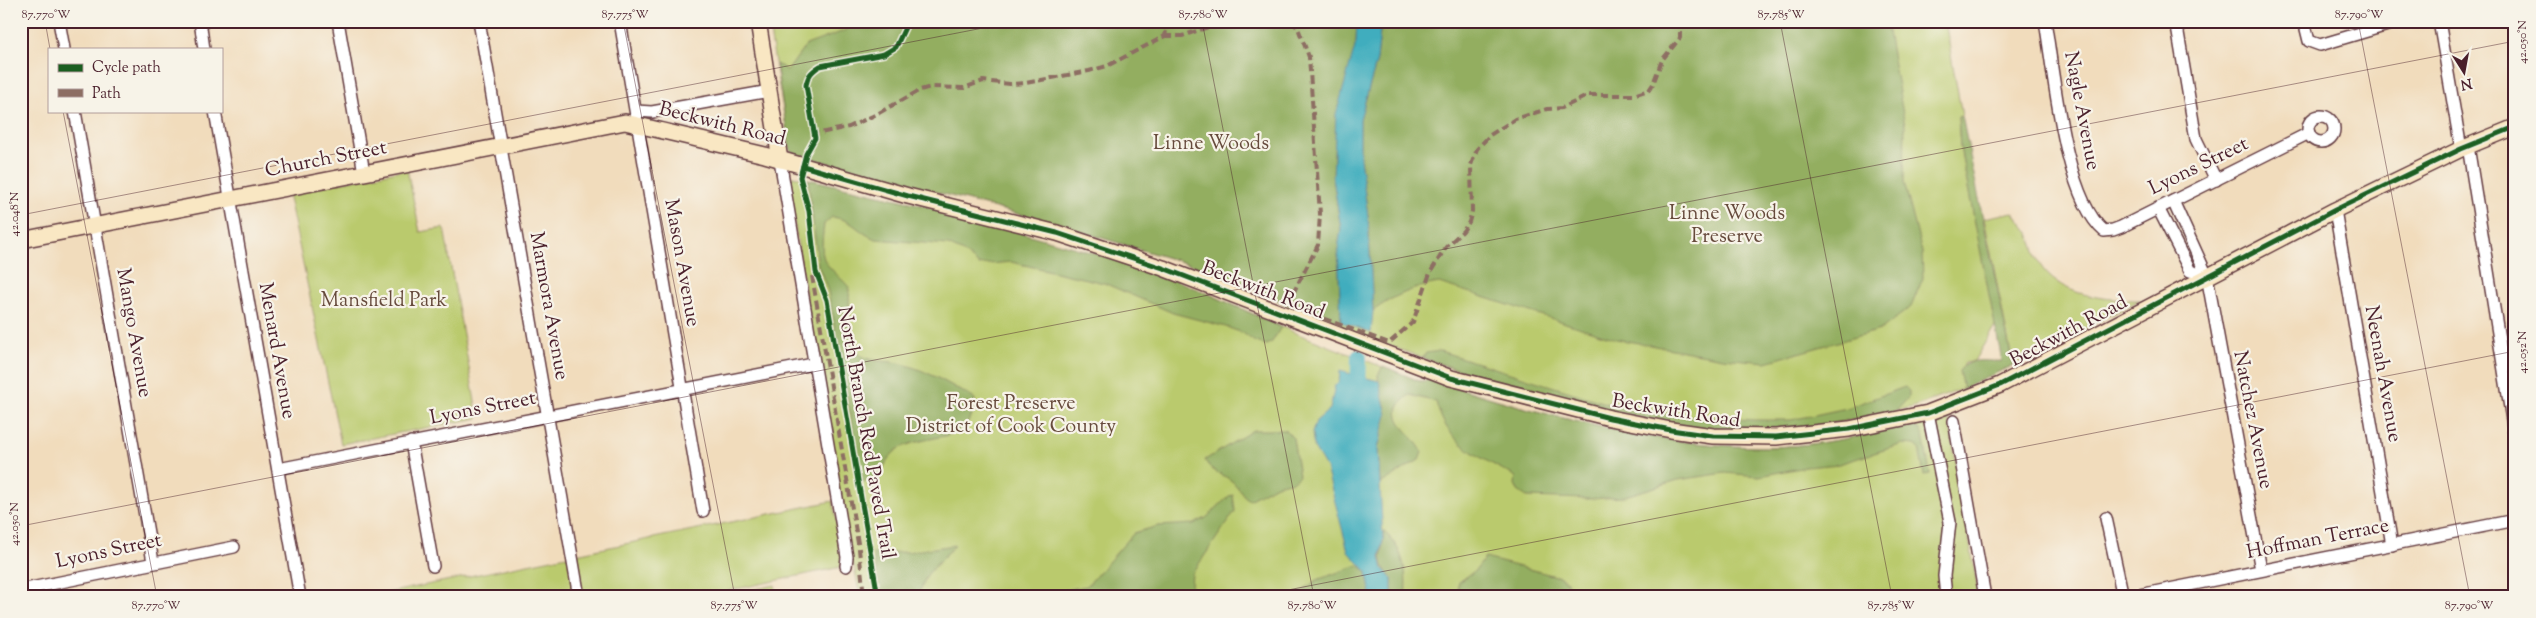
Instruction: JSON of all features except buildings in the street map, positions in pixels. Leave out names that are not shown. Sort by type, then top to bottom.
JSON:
[{"type":"street","points":[[60,21],[64,48]]},
{"type":"street","points":[[200,21],[204,48]]},
{"type":"street","points":[[338,21],[364,173]]},
{"type":"street","name":"Marmora Avenue","points":[[479,21],[580,597]]},
{"type":"street","name":"Mason Avenue","points":[[620,21],[703,510]]},
{"type":"street","points":[[758,21],[812,364],[847,557],[846,566]]},
{"type":"street","name":"Nagle Avenue","points":[[2045,21],[2072,175],[2094,219],[2104,231]]},
{"type":"street","points":[[2176,21],[2196,139],[2216,180]]},
{"type":"street","points":[[2304,21],[2309,41],[2320,45],[2401,21]]},
{"type":"street","points":[[2439,21],[2464,147],[2515,440]]},
{"type":"street","name":"Church Street","points":[[21,240],[625,122],[652,112],[770,91]]},
{"type":"street","name":"Mango Avenue","points":[[75,112],[154,562]]},
{"type":"street","name":"Menard Avenue","points":[[215,112],[300,597]]},
{"type":"street","name":"Beckwith Road","points":[[637,118],[908,196],[1057,233],[1163,268],[1451,378],[1610,418],[1713,436],[1747,438],[1808,435],[1928,413],[2000,385],[2044,364],[2334,210],[2464,147],[2515,127]]},
{"type":"street","name":"Lyons Street","points":[[2104,231],[2113,230],[2309,133]]},
{"type":"street","name":"Natchez Avenue","points":[[2173,201],[2207,276],[2261,570]]},
{"type":"street","points":[[2158,208],[2190,271],[2207,276]]},
{"type":"street","name":"Neenah Avenue","points":[[2334,210],[2392,544]]},
{"type":"street","name":"Lyons Street","points":[[278,469],[812,364]]},
{"type":"street","points":[[1928,413],[1949,514],[1944,576],[1946,597]]},
{"type":"street","points":[[1954,421],[1985,597]]},
{"type":"street","points":[[411,442],[433,566]]},
{"type":"street","points":[[2106,518],[2123,597]]},
{"type":"street","name":"Hoffman Terrace","points":[[2129,597],[2515,520]]},
{"type":"street","name":"Lyons Street","points":[[21,590],[234,547]]},
{"type":"green space","name":"Linne Woods Preserve","points":[[768,21],[1945,21],[1962,116],[1958,117],[1960,147],[1996,324],[1974,361],[1965,363],[1960,371],[1963,389],[1913,407],[1871,417],[1813,427],[1698,428],[1458,371],[1293,310],[1273,297],[1212,271],[1059,225],[795,154],[790,150]]},
{"type":"green space","name":"Linne Woods","points":[[856,21],[1357,21],[1356,43],[1336,131],[1334,154],[1333,178],[1341,229],[1338,249],[1341,322],[1282,303],[1273,297],[1212,271],[1059,225],[795,154],[790,150],[776,64],[788,70],[806,45],[844,31]]},
{"type":"green space","points":[[1381,21],[1886,21],[1905,125],[1904,182],[1922,252],[1923,278],[1911,307],[1880,330],[1766,362],[1723,358],[1616,339],[1439,283],[1404,293],[1373,311],[1368,216],[1360,158],[1360,119],[1377,60]]},
{"type":"green space","points":[[1962,116],[2013,365],[1963,389],[1959,371],[1963,366],[1979,361],[2002,361],[1960,147],[1958,117]]},
{"type":"green space","name":"Mansfield Park","points":[[407,169],[420,232],[444,228],[478,418],[341,444],[288,193]]},
{"type":"green space","name":"Forest Preserve District of Cook County","points":[[793,176],[918,204],[1209,294],[1298,334],[1419,381],[1426,381],[1427,378],[1548,414],[1631,433],[1715,445],[1781,447],[1854,438],[1948,416],[1979,597],[860,597],[854,565],[850,565],[788,184]]},
{"type":"green space","points":[[808,179],[918,204],[1141,266],[1281,327],[1272,342],[1266,345],[1255,342],[1243,333],[1226,327],[1173,313],[1104,283],[1011,262],[979,265],[963,252],[948,245],[876,239],[846,221],[832,217],[824,224],[823,255],[828,266],[849,287],[850,330],[853,346],[856,351],[865,358],[899,363],[919,370],[938,378],[975,399],[972,414],[966,425],[946,435],[909,444],[897,450],[877,478],[862,482],[828,291],[818,265]]},
{"type":"green space","points":[[2013,212],[2029,233],[2039,263],[2058,283],[2071,290],[2098,297],[2140,300],[2013,365],[1984,218]]},
{"type":"green space","points":[[1440,351],[1605,403],[1633,410],[1675,415],[1754,420],[1791,420],[1847,408],[1905,387],[1909,391],[1909,397],[1896,411],[1813,427],[1739,430],[1698,428],[1645,419],[1537,394],[1422,358],[1426,353]]},
{"type":"green space","points":[[1383,366],[1419,381],[1426,381],[1427,378],[1508,403],[1590,424],[1631,433],[1715,445],[1796,446],[1911,425],[1920,430],[1923,435],[1930,474],[1924,475],[1919,448],[1915,445],[1903,444],[1839,464],[1806,467],[1759,476],[1725,473],[1678,480],[1622,497],[1589,499],[1527,497],[1518,491],[1515,484],[1516,477],[1478,456],[1457,440],[1441,417],[1436,402],[1410,395],[1401,402],[1398,417],[1422,452],[1419,460],[1380,484],[1378,448],[1385,406],[1379,388],[1378,375]]},
{"type":"green space","points":[[1253,430],[1285,430],[1293,438],[1299,476],[1293,481],[1276,485],[1249,500],[1233,482],[1210,468],[1205,460]]},
{"type":"green space","points":[[1233,495],[1235,511],[1192,574],[1190,597],[1055,597],[1065,590],[1087,586],[1134,533],[1158,526],[1194,524],[1206,518],[1229,496]]},
{"type":"green space","points":[[833,501],[843,561],[841,567],[698,597],[368,597]]},
{"type":"green space","points":[[1383,531],[1390,537],[1400,552],[1403,561],[1406,578],[1405,597],[1392,597],[1392,579],[1382,562]]},
{"type":"green space","points":[[955,545],[927,575],[917,597],[881,597],[873,553],[907,552]]},
{"type":"green space","points":[[1485,558],[1560,577],[1567,581],[1572,597],[1455,597],[1459,582],[1476,570]]},
{"type":"green space","points":[[1358,565],[1367,572],[1371,597],[1294,597],[1317,580]]},
{"type":"green space","points":[[775,585],[777,597],[716,597]]},
{"type":"water","points":[[1357,21],[1381,21],[1377,60],[1360,119],[1360,158],[1368,216],[1373,311],[1371,333],[1341,322],[1338,249],[1341,229],[1333,178],[1336,114],[1356,43]]},
{"type":"water","points":[[1340,371],[1379,381],[1387,415],[1378,448],[1383,540],[1380,557],[1383,569],[1392,579],[1392,597],[1371,597],[1367,572],[1348,551],[1326,468],[1314,448],[1312,433],[1316,421],[1330,409],[1335,385],[1339,382]]},
{"type":"waterway","points":[[1358,397],[1359,357]]},
{"type":"marked path","points":[[812,137],[815,134],[849,127],[920,90],[931,87],[964,88],[983,81],[1010,84],[1026,83],[1107,66],[1165,36],[1168,21]]},
{"type":"marked path","points":[[1165,36],[1182,36],[1226,21]]},
{"type":"marked path","points":[[1291,21],[1298,28],[1309,57],[1320,214],[1318,245],[1287,305],[1389,343],[1413,322],[1430,273],[1446,247],[1463,231],[1469,222],[1472,211],[1471,165],[1477,149],[1490,135],[1515,119],[1547,109],[1562,108],[1589,95],[1633,95],[1649,90],[1662,60],[1680,38],[1680,21]]},
{"type":"marked path","points":[[812,276],[859,549],[864,597]]},
{"type":"cycle path","name":"North Branch Red Paved Trail","points":[[878,597],[827,300],[816,272],[809,211],[800,177],[806,154],[815,138],[806,85],[811,74],[820,66],[884,54],[896,47],[908,21]]},
{"type":"cycle path","points":[[803,166],[908,196],[1057,233],[1163,268],[1451,378],[1610,418],[1671,430],[1713,436],[1776,437],[1849,429],[1928,413],[2000,385],[2335,210],[2461,149],[2515,127]]}]
